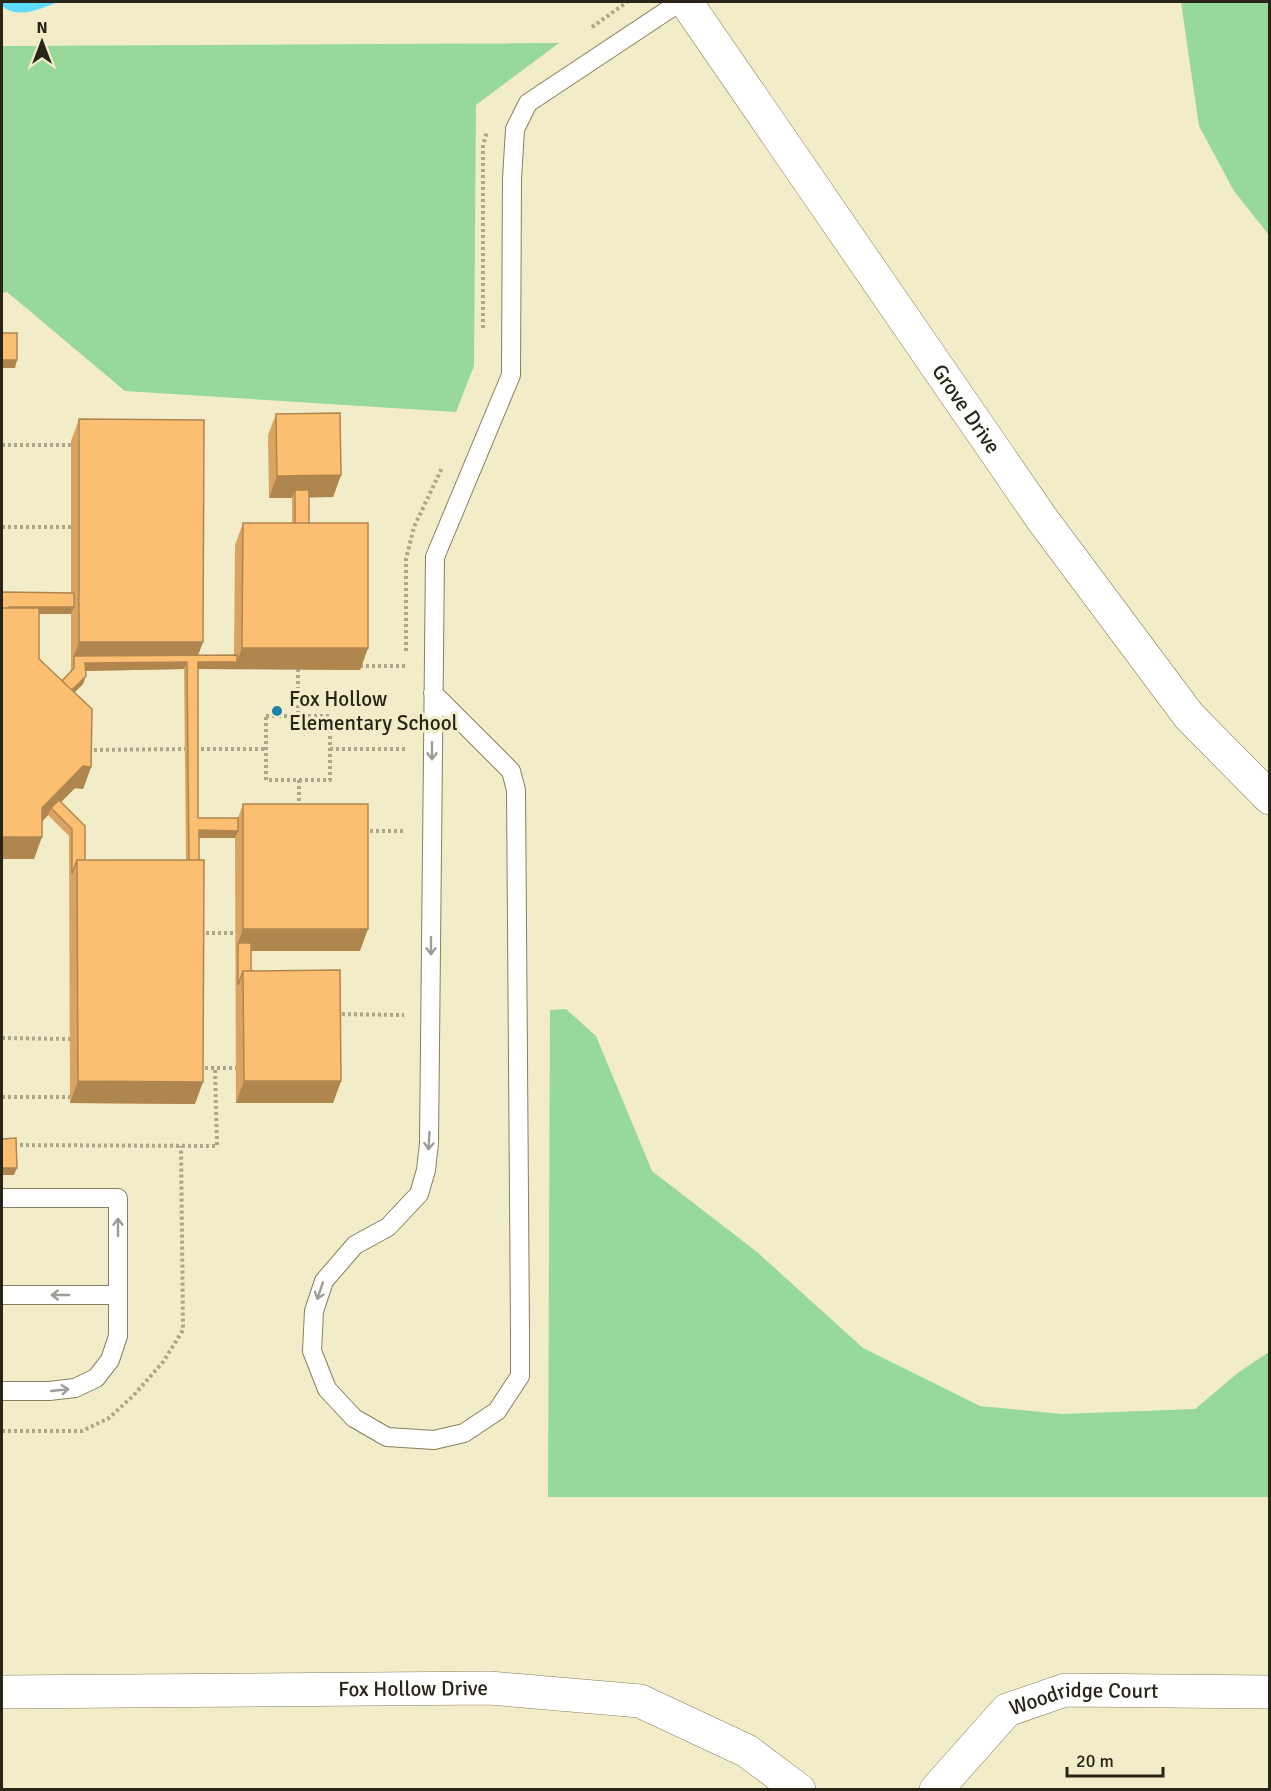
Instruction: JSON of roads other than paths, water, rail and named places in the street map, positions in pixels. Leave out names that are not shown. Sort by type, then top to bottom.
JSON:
[{"type":"street","name":"Grove Drive","points":[[686,2],[1042,519],[1189,717],[1269,798]]},
{"type":"street","name":"Fox Hollow Drive","points":[[2,1692],[489,1688],[640,1701],[747,1751],[799,1790]]},
{"type":"street","name":"Woodridge Court","points":[[936,1790],[1007,1710],[1065,1690],[1269,1692]]},
{"type":"lane","points":[[433,693],[511,771],[516,790],[520,1321],[520,1376],[497,1411],[464,1433],[434,1440],[387,1437],[354,1418],[327,1389],[312,1351],[314,1311],[324,1281],[355,1245],[388,1227],[404,1211],[418,1194],[426,1170],[429,1143],[433,693],[435,557],[511,375],[512,179],[515,129],[528,103],[556,87],[680,2]]},
{"type":"lane","points":[[2,1198],[118,1198],[118,1336],[110,1360],[96,1378],[75,1388],[49,1391],[2,1391]]},
{"type":"lane","points":[[2,1295],[118,1295]]},
{"type":"water","points":[[2,2],[59,2],[30,12],[16,12],[2,6]]},
{"type":"place","name":"Fox Hollow Elementary School","points":[[277,711]]}]
